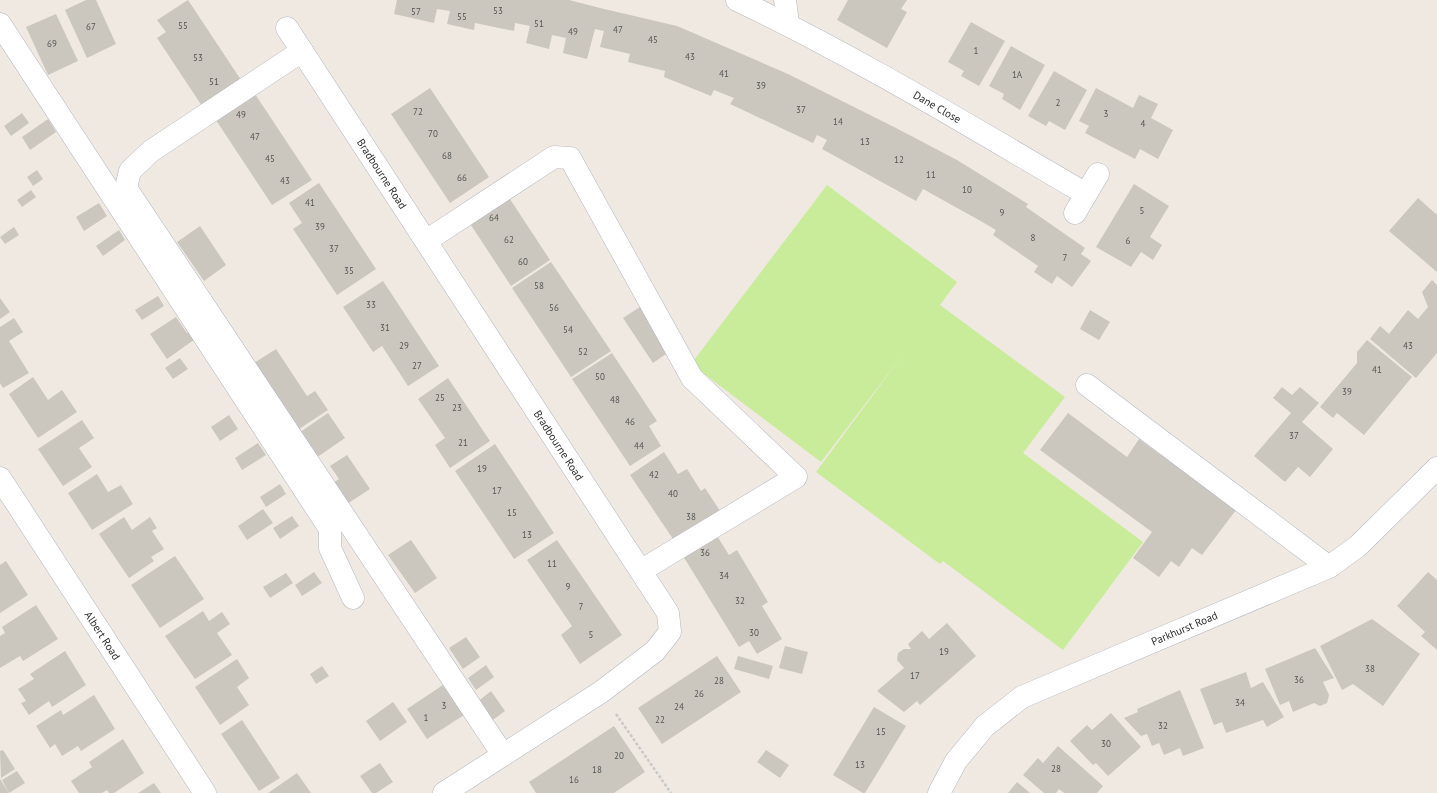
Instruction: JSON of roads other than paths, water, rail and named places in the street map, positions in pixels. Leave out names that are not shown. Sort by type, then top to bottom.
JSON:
[{"type":"street","name":"Dane Close","points":[[737,0],[788,24],[882,76],[1086,194]]},
{"type":"street","points":[[786,0],[788,24]]},
{"type":"street","points":[[0,24],[330,529],[330,548],[353,598]]},
{"type":"street","name":"Bradbourne Road","points":[[287,28],[642,570],[668,613],[670,632],[655,652],[601,692],[444,793]]},
{"type":"street","points":[[302,51],[151,151],[130,171],[126,188],[503,755]]},
{"type":"street","points":[[426,241],[554,157],[570,158],[692,378],[796,477],[642,570]]},
{"type":"street","points":[[1075,213],[1098,174]]},
{"type":"street","points":[[1088,385],[1329,567]]},
{"type":"street","name":"Parkhurst Road","points":[[939,793],[956,761],[985,726],[1022,697],[1329,567],[1358,546],[1437,468]]},
{"type":"street","name":"Albert Road","points":[[0,478],[205,793]]}]
